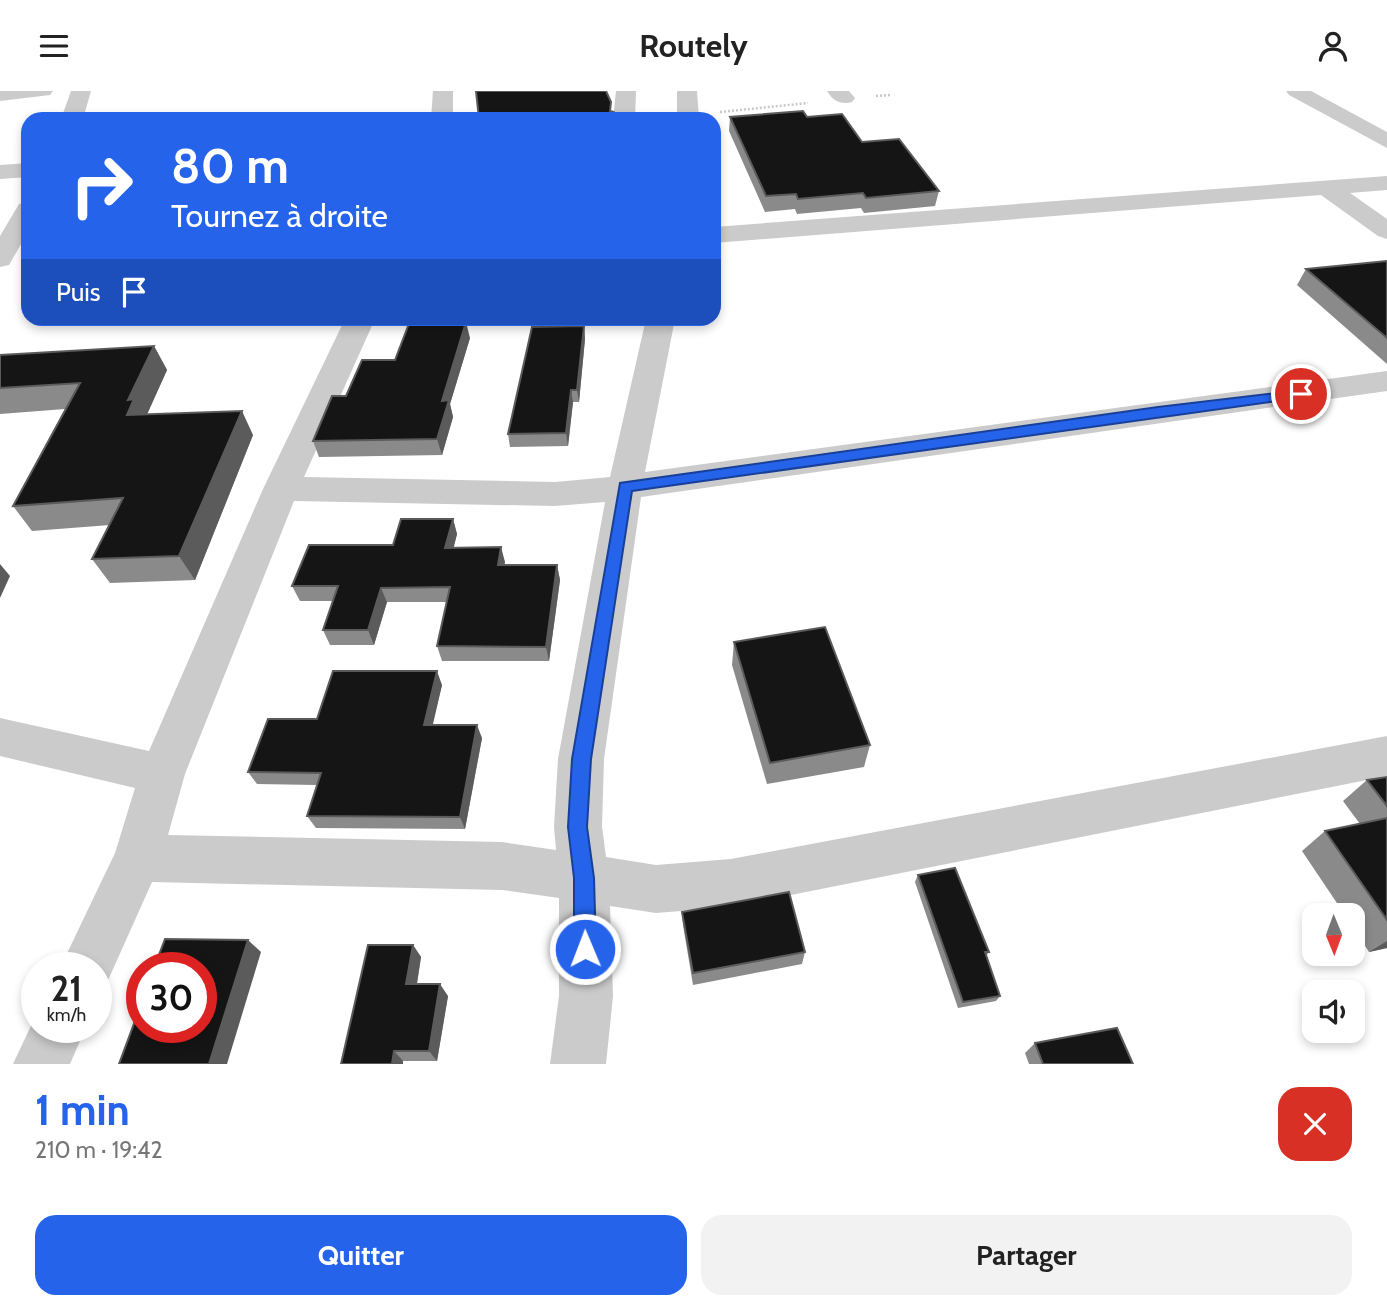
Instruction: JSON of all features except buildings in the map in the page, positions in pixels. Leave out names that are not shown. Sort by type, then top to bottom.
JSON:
[{"type":"street","points":[[0,95],[43,91]]},
{"type":"street","points":[[74,112],[81,91]]},
{"type":"street","points":[[442,112],[443,91]]},
{"type":"street","points":[[624,112],[626,91]]},
{"type":"street","points":[[687,91],[688,112]]},
{"type":"street","points":[[1296,91],[1387,141]]},
{"type":"street","points":[[0,172],[21,170]]},
{"type":"street","points":[[721,235],[1329,190],[1387,183]]},
{"type":"street","points":[[1329,190],[1387,231]]},
{"type":"street","points":[[9,248],[21,223]]},
{"type":"street","points":[[93,952],[138,857],[162,774],[281,489],[357,326]]},
{"type":"street","points":[[578,1064],[586,996],[584,878],[578,827],[582,759],[625,487],[659,326]]},
{"type":"street","points":[[281,489],[555,494],[625,487],[1387,381]]},
{"type":"street","points":[[0,737],[162,774]]},
{"type":"street","points":[[138,857],[502,866],[656,889],[731,883],[1387,756]]},
{"type":"street","points":[[41,1064],[51,1043]]},
{"type":"path","points":[[721,113],[841,95],[891,95]]},
{"type":"route","points":[[585,949],[584,878],[578,827],[582,759],[625,487],[1158,411],[1301,394]]}]
